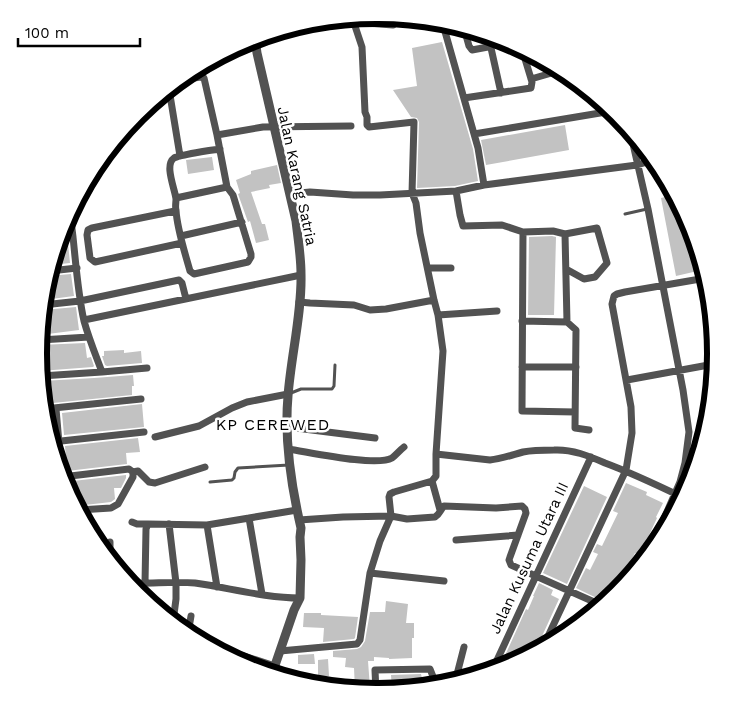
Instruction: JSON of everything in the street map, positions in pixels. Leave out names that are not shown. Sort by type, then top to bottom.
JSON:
[{"type":"street","points":[[280,651],[357,644],[360,640],[370,573],[380,541],[391,516],[390,494],[432,481],[436,476],[443,351],[438,315],[420,233],[416,203],[412,193],[414,122],[369,127],[367,125],[362,47],[354,24]]},
{"type":"street","points":[[385,24],[393,25]]},
{"type":"street","points":[[445,31],[474,134],[484,185]]},
{"type":"street","points":[[466,36],[472,50],[491,48],[501,93]]},
{"type":"street","name":"Jalan Karang Satria","points":[[256,47],[273,128],[290,194],[299,245],[301,275],[300,302],[288,394],[288,449],[301,528],[300,598],[274,667]]},
{"type":"street","points":[[464,98],[531,88],[531,79],[525,59]]},
{"type":"street","points":[[531,79],[551,73]]},
{"type":"street","points":[[196,78],[204,78],[220,149],[227,187],[233,195],[251,257],[248,262],[194,274],[190,271],[182,239],[176,211],[176,198],[170,163],[174,158],[180,156],[220,149]]},
{"type":"street","points":[[170,97],[180,156]]},
{"type":"street","points":[[474,134],[602,113]]},
{"type":"street","points":[[217,135],[263,127],[351,126]]},
{"type":"street","points":[[633,146],[648,209],[683,390],[688,432],[683,477]]},
{"type":"street","points":[[290,194],[310,192],[353,195],[456,191],[484,185],[646,162]]},
{"type":"street","points":[[176,198],[227,187]]},
{"type":"street","points":[[456,191],[463,226],[502,225],[523,232],[553,231],[565,234],[597,228],[607,263],[595,277],[584,278],[566,269]]},
{"type":"street","points":[[176,211],[88,230],[90,258],[95,262],[242,222]]},
{"type":"street","points":[[72,228],[80,301],[89,337],[102,372]]},
{"type":"street","points":[[523,232],[522,411],[576,412]]},
{"type":"street","points":[[565,234],[566,322]]},
{"type":"street","points":[[69,237],[73,237]]},
{"type":"street","points":[[58,270],[77,268]]},
{"type":"street","points":[[428,268],[451,268]]},
{"type":"street","points":[[84,320],[301,275]]},
{"type":"street","points":[[549,635],[626,470],[632,433],[631,406],[612,304],[614,296],[625,292],[698,279]]},
{"type":"street","points":[[51,304],[80,301],[179,280],[182,283],[186,299]]},
{"type":"street","points":[[300,302],[354,305],[370,310],[434,300]]},
{"type":"street","points":[[438,315],[498,311]]},
{"type":"street","points":[[522,321],[566,322],[576,330],[575,428],[589,430]]},
{"type":"street","points":[[48,340],[89,337]]},
{"type":"street","points":[[627,380],[706,365]]},
{"type":"street","points":[[522,368],[576,367]]},
{"type":"street","points":[[48,376],[147,368]]},
{"type":"street","points":[[155,437],[199,426],[247,402],[288,394]]},
{"type":"street","points":[[52,409],[141,399]]},
{"type":"street","points":[[55,426],[56,409]]},
{"type":"street","points":[[288,427],[375,438]]},
{"type":"street","points":[[59,442],[144,432]]},
{"type":"street","points":[[288,449],[376,462],[393,457],[404,447]]},
{"type":"street","points":[[436,454],[497,460],[525,452],[554,450],[573,452],[626,470],[675,494]]},
{"type":"street","name":"Jalan Kusuma Utara III","points":[[497,660],[591,457]]},
{"type":"street","points":[[71,476],[129,469],[133,472],[138,471],[149,482],[155,483],[205,466]]},
{"type":"street","points":[[87,509],[111,508],[118,504],[133,477],[133,472]]},
{"type":"street","points":[[432,481],[440,510]]},
{"type":"street","points":[[132,522],[137,524],[207,525],[249,518],[298,515],[343,517],[391,516],[407,519],[435,518],[444,506],[496,508],[522,506],[526,513],[510,557],[511,565],[593,602]]},
{"type":"street","points":[[249,518],[262,594]]},
{"type":"street","points":[[145,583],[146,529],[148,524]]},
{"type":"street","points":[[169,524],[176,583],[173,613]]},
{"type":"street","points":[[207,525],[217,587]]},
{"type":"street","points":[[456,540],[518,535]]},
{"type":"street","points":[[110,542],[110,547]]},
{"type":"street","points":[[370,573],[444,581]]},
{"type":"street","points":[[140,583],[193,583],[300,598]]},
{"type":"street","points":[[190,625],[192,616]]},
{"type":"street","points":[[458,673],[464,647]]},
{"type":"street","points":[[376,683],[375,670],[430,669],[434,678]]},
{"type":"lane","points":[[625,214],[648,209]]},
{"type":"lane","points":[[288,394],[301,389],[332,389],[334,386],[335,365]]},
{"type":"lane","points":[[210,482],[232,480],[238,468],[290,465]]},
{"type":"building","points":[[442,42],[473,149],[478,181],[455,186],[417,188],[419,122],[417,118],[411,117],[393,90],[417,86],[412,48]]},
{"type":"building","points":[[565,125],[569,150],[486,165],[481,140]]},
{"type":"building","points":[[212,157],[214,170],[188,174],[186,160]]},
{"type":"building","points":[[277,165],[281,183],[269,185],[270,188],[251,192],[262,224],[265,224],[269,240],[256,243],[250,221],[248,222],[238,194],[240,193],[236,180],[251,174],[251,171]]},
{"type":"building","points":[[667,197],[673,208],[682,227],[697,271],[676,276],[661,198]]},
{"type":"building","points":[[529,237],[556,237],[554,315],[528,315]]},
{"type":"building","points":[[67,243],[68,243],[70,263],[59,264]]},
{"type":"building","points":[[71,274],[74,296],[52,299],[57,275]]},
{"type":"building","points":[[76,307],[79,330],[48,334],[50,309]]},
{"type":"building","points":[[85,343],[87,358],[91,357],[94,366],[48,370],[47,345]]},
{"type":"building","points":[[124,350],[124,353],[141,351],[142,363],[105,365],[102,356],[104,356],[104,351]]},
{"type":"building","points":[[133,375],[134,386],[132,386],[132,395],[51,403],[49,381]]},
{"type":"building","points":[[142,404],[144,427],[64,435],[62,413]]},
{"type":"building","points":[[138,438],[140,452],[126,453],[127,464],[69,471],[65,446]]},
{"type":"building","points":[[126,475],[121,488],[114,488],[115,499],[111,502],[84,505],[72,481]]},
{"type":"building","points":[[626,483],[647,492],[646,495],[663,503],[645,544],[643,544],[638,555],[635,553],[625,571],[597,598],[576,588],[586,568],[590,570],[598,554],[593,552],[597,544],[602,546],[618,513],[613,511]]},
{"type":"building","points":[[584,486],[607,497],[567,584],[543,573]]},
{"type":"building","points":[[539,583],[553,590],[551,595],[559,599],[540,640],[504,657],[526,609],[528,610]]},
{"type":"building","points":[[386,601],[408,604],[406,623],[414,623],[412,658],[389,659],[374,657],[374,661],[368,661],[370,683],[355,683],[354,668],[345,667],[346,658],[333,657],[333,651],[361,647],[365,641],[370,612],[385,612]]},
{"type":"building","points":[[304,613],[358,617],[355,638],[323,642],[324,628],[303,627]]},
{"type":"building","points":[[314,654],[315,664],[298,664],[298,655]]},
{"type":"building","points":[[328,659],[329,676],[318,677],[318,660]]},
{"type":"building","points":[[421,674],[422,678],[417,680],[392,683],[391,675]]},
{"type":"district","name":"KP CEREWED","points":[[273,424]]}]
